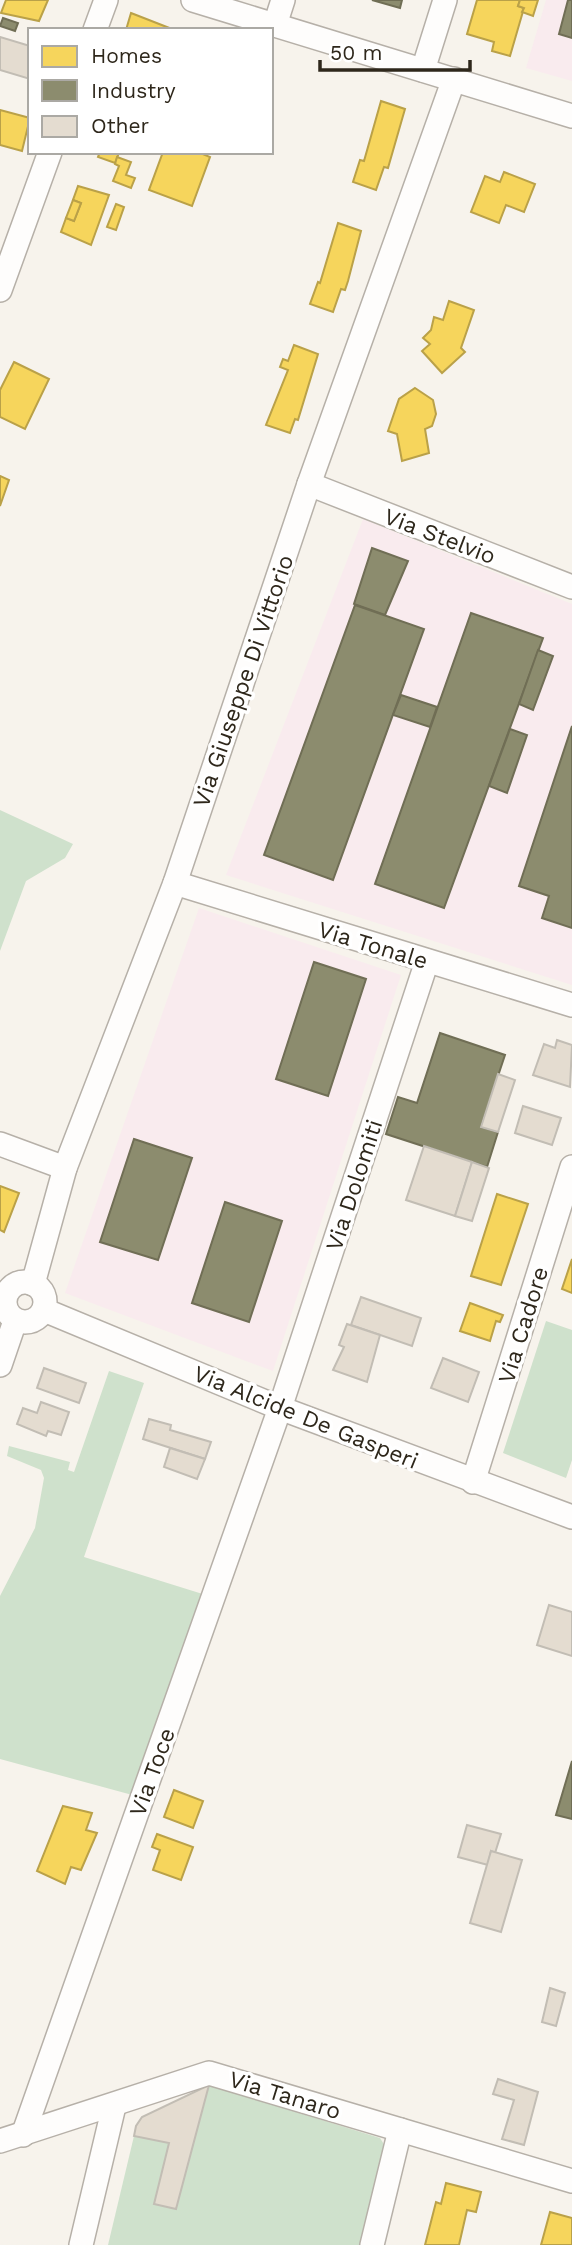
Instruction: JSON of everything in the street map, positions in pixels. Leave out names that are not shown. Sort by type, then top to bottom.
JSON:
[{"type":"street","points":[[96,28],[106,0]]},
{"type":"street","points":[[193,0],[572,116]]},
{"type":"street","points":[[275,25],[283,0]]},
{"type":"street","points":[[423,70],[445,0]]},
{"type":"street","name":"Via Giuseppe Di Vittorio","points":[[33,1284],[65,1168],[175,883],[309,484],[454,79]]},
{"type":"street","points":[[0,290],[49,154]]},
{"type":"street","name":"Via Stelvio","points":[[309,484],[572,587]]},
{"type":"street","name":"Via Tonale","points":[[175,883],[572,1005]]},
{"type":"street","name":"Via Dolomiti","points":[[281,1408],[427,961]]},
{"type":"street","points":[[0,1144],[65,1168]]},
{"type":"street","name":"Via Cadore","points":[[473,1482],[572,1167]]},
{"type":"street","points":[[20,1282],[33,1284],[45,1298],[44,1310],[34,1320],[15,1321],[6,1312],[3,1294],[20,1282]]},
{"type":"street","name":"Via Alcide De Gasperi","points":[[44,1310],[281,1408],[572,1517]]},
{"type":"street","points":[[0,1364],[15,1321]]},
{"type":"street","name":"Via Toce","points":[[23,2135],[281,1408]]},
{"type":"street","name":"Via Tanaro","points":[[0,2141],[209,2073],[572,2181]]},
{"type":"street","points":[[81,2245],[114,2106]]},
{"type":"street","points":[[372,2245],[400,2130]]},
{"type":"shaded area","points":[[546,0],[572,0],[572,81],[526,68]]},
{"type":"shaded area","points":[[363,519],[572,604],[572,985],[226,875]]},
{"type":"shaded area","points":[[199,908],[401,975],[273,1371],[65,1293]]},
{"type":"green space","points":[[0,810],[73,844],[65,858],[26,881],[0,951]]},
{"type":"green space","points":[[546,1321],[572,1330],[572,1460],[566,1478],[503,1453]]},
{"type":"green space","points":[[109,1371],[144,1383],[84,1557],[209,1596],[136,1796],[0,1759],[0,1596],[35,1528],[44,1478],[41,1470],[7,1456],[9,1446],[70,1462],[68,1470],[74,1472]]},
{"type":"green space","points":[[209,2085],[380,2138],[385,2146],[361,2245],[108,2245],[134,2136],[142,2117]]},
{"type":"building: Homes","points":[[6,0],[48,0],[39,21],[1,13]]},
{"type":"building: Homes","points":[[477,0],[520,0],[518,6],[524,8],[510,56],[492,51],[494,42],[467,34]]},
{"type":"building: Homes","points":[[520,0],[538,0],[533,16],[522,12],[524,8],[518,6]]},
{"type":"building: Homes","points":[[131,13],[169,28],[127,28]]},
{"type":"building: Homes","points":[[381,101],[405,109],[388,168],[384,167],[376,190],[353,182],[360,160],[364,161]]},
{"type":"building: Homes","points":[[0,110],[28,117],[22,151],[0,145]]},
{"type":"building: Homes","points":[[99,154],[119,154],[115,163],[98,157]]},
{"type":"building: Homes","points":[[162,154],[203,154],[210,157],[192,206],[149,190]]},
{"type":"building: Homes","points":[[117,157],[131,162],[126,175],[135,178],[131,188],[113,181],[119,166],[115,164]]},
{"type":"building: Homes","points":[[504,172],[535,184],[524,212],[506,205],[499,223],[471,212],[485,176],[500,182]]},
{"type":"building: Homes","points":[[78,186],[109,195],[91,245],[61,232],[66,218],[74,221],[81,203],[73,200]]},
{"type":"building: Homes","points":[[73,200],[81,203],[74,221],[66,218]]},
{"type":"building: Homes","points":[[116,204],[124,207],[116,230],[107,227]]},
{"type":"building: Homes","points":[[338,223],[361,231],[345,290],[341,289],[333,312],[310,304],[318,282],[320,283]]},
{"type":"building: Homes","points":[[449,301],[474,310],[461,348],[465,352],[442,373],[422,351],[430,344],[423,338],[431,330],[434,317],[443,320]]},
{"type":"building: Homes","points":[[294,345],[318,354],[298,420],[295,419],[290,433],[266,425],[288,370],[280,367],[283,359],[288,361]]},
{"type":"building: Homes","points":[[14,362],[49,379],[25,429],[0,417],[0,390]]},
{"type":"building: Homes","points":[[415,388],[433,400],[436,414],[432,426],[425,429],[429,453],[402,461],[397,434],[388,431],[399,399]]},
{"type":"building: Homes","points":[[0,476],[9,480],[0,506]]},
{"type":"building: Homes","points":[[0,1186],[19,1193],[4,1232],[0,1230]]},
{"type":"building: Homes","points":[[497,1194],[528,1204],[501,1285],[471,1276]]},
{"type":"building: Homes","points":[[572,1259],[572,1293],[562,1289]]},
{"type":"building: Homes","points":[[470,1303],[503,1315],[500,1322],[496,1321],[490,1341],[460,1331]]},
{"type":"building: Homes","points":[[174,1790],[203,1801],[193,1828],[164,1817]]},
{"type":"building: Homes","points":[[63,1806],[92,1813],[86,1830],[97,1833],[81,1870],[71,1867],[65,1884],[37,1871]]},
{"type":"building: Homes","points":[[157,1834],[193,1847],[181,1880],[153,1870],[160,1850],[152,1847]]},
{"type":"building: Homes","points":[[446,2183],[481,2192],[476,2212],[467,2210],[459,2245],[425,2245],[436,2202],[441,2204]]},
{"type":"building: Homes","points":[[550,2212],[572,2218],[572,2245],[541,2245]]},
{"type":"building: Industry","points":[[372,0],[402,0],[400,8]]},
{"type":"building: Industry","points":[[568,0],[572,0],[572,38],[559,34]]},
{"type":"building: Industry","points":[[3,18],[18,23],[15,31],[0,26]]},
{"type":"building: Industry","points":[[372,548],[408,561],[385,615],[354,604]]},
{"type":"building: Industry","points":[[355,605],[424,629],[333,880],[264,855]]},
{"type":"building: Industry","points":[[471,613],[543,638],[444,908],[375,884]]},
{"type":"building: Industry","points":[[538,650],[553,656],[533,710],[519,704]]},
{"type":"building: Industry","points":[[401,695],[437,707],[430,727],[393,715]]},
{"type":"building: Industry","points":[[572,726],[572,928],[542,918],[549,896],[519,886]]},
{"type":"building: Industry","points":[[510,729],[527,735],[507,793],[489,786]]},
{"type":"building: Industry","points":[[314,962],[366,979],[328,1096],[276,1079]]},
{"type":"building: Industry","points":[[440,1033],[505,1055],[481,1127],[498,1132],[487,1167],[386,1134],[398,1097],[417,1103]]},
{"type":"building: Industry","points":[[134,1139],[192,1158],[158,1260],[100,1242]]},
{"type":"building: Industry","points":[[225,1202],[282,1221],[249,1322],[192,1303]]},
{"type":"building: Industry","points":[[572,1761],[572,1819],[556,1815]]},
{"type":"building: Other","points":[[0,37],[28,45],[28,78],[0,70]]},
{"type":"building: Other","points":[[557,1040],[572,1045],[570,1087],[533,1075],[544,1044],[555,1048]]},
{"type":"building: Other","points":[[498,1074],[515,1080],[498,1132],[481,1127]]},
{"type":"building: Other","points":[[523,1106],[561,1118],[552,1145],[515,1133]]},
{"type":"building: Other","points":[[424,1146],[472,1162],[455,1216],[406,1200]]},
{"type":"building: Other","points":[[472,1162],[489,1168],[472,1221],[455,1216]]},
{"type":"building: Other","points":[[361,1297],[421,1318],[412,1346],[351,1325]]},
{"type":"building: Other","points":[[347,1324],[380,1335],[367,1382],[333,1370],[344,1347],[339,1345]]},
{"type":"building: Other","points":[[443,1358],[479,1372],[468,1402],[431,1388]]},
{"type":"building: Other","points":[[44,1368],[86,1383],[79,1403],[37,1388]]},
{"type":"building: Other","points":[[41,1402],[69,1412],[61,1435],[48,1431],[46,1436],[17,1424],[23,1408],[37,1413]]},
{"type":"building: Other","points":[[149,1419],[171,1425],[170,1430],[211,1442],[205,1459],[143,1439]]},
{"type":"building: Other","points":[[170,1448],[205,1459],[197,1479],[164,1467]]},
{"type":"building: Other","points":[[549,1605],[572,1612],[572,1656],[537,1645]]},
{"type":"building: Other","points":[[467,1825],[501,1834],[495,1853],[491,1851],[488,1865],[458,1857]]},
{"type":"building: Other","points":[[491,1851],[522,1860],[501,1932],[470,1923]]},
{"type":"building: Other","points":[[550,1988],[565,1993],[556,2026],[542,2022]]},
{"type":"building: Other","points":[[498,2079],[538,2092],[524,2145],[502,2139],[514,2100],[493,2094]]},
{"type":"building: Other","points":[[209,2085],[176,2209],[154,2204],[169,2143],[134,2136],[136,2126],[142,2117]]}]
